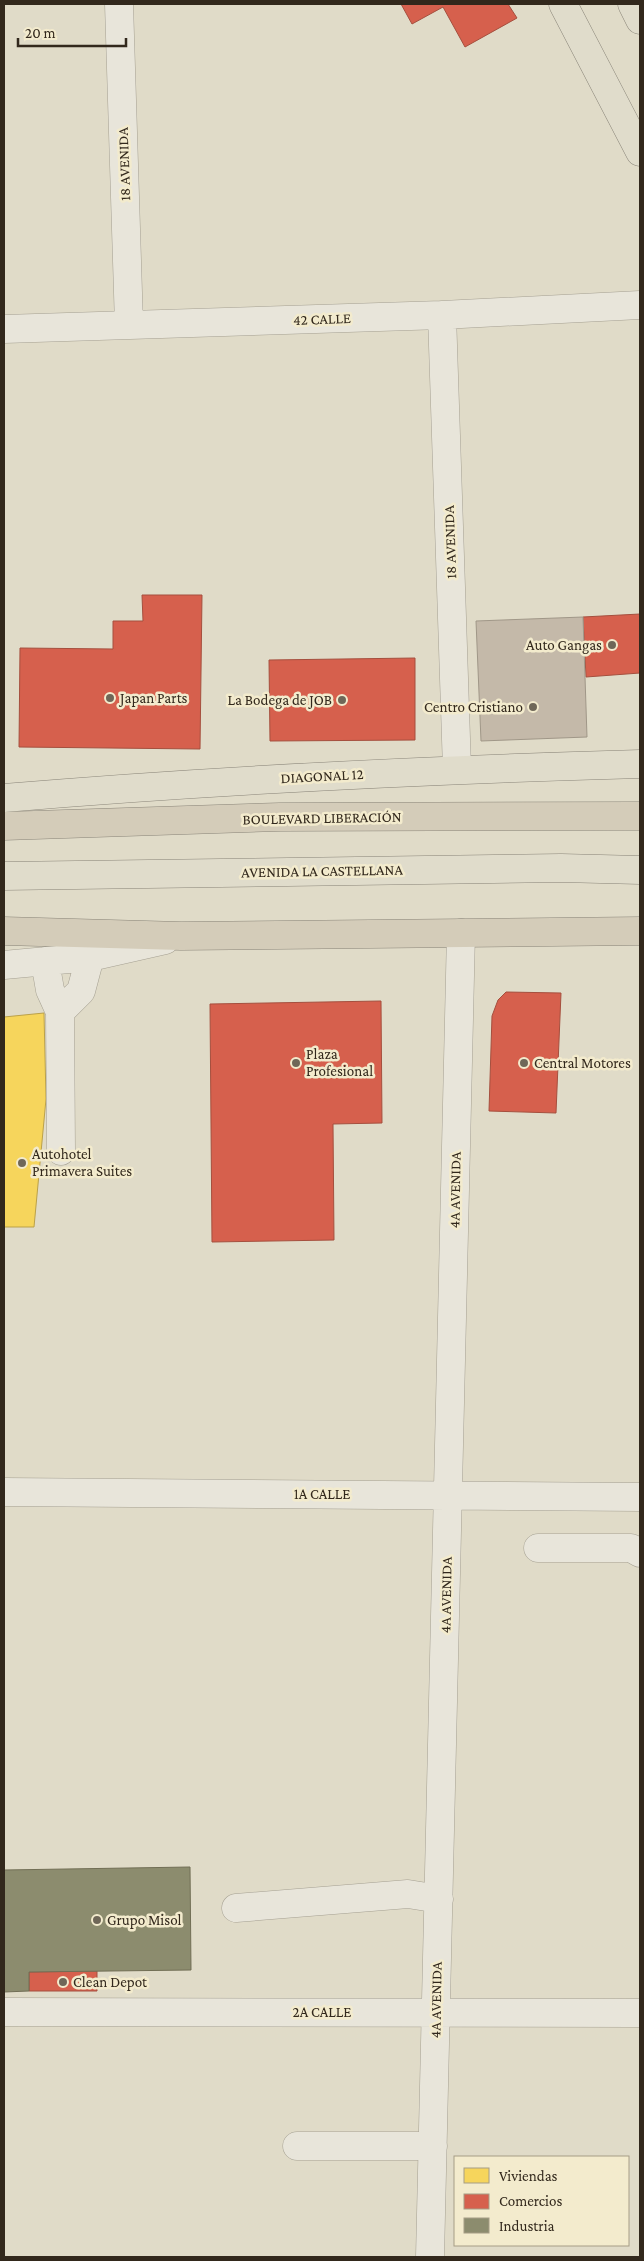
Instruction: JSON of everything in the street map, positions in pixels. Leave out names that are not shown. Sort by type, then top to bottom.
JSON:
[{"type":"highway","name":"BOULEVARD LIBERACIÓN","points":[[4,826],[280,817],[640,816]]},
{"type":"highway","points":[[4,930],[182,936],[640,931]]},
{"type":"main road","points":[[563,4],[640,152]]},
{"type":"main road","points":[[632,4],[640,20]]},
{"type":"main road","name":"DIAGONAL 12","points":[[4,798],[135,786],[457,769],[640,764]]},
{"type":"main road","name":"AVENIDA LA CASTELLANA","points":[[4,876],[561,868],[640,870]]},
{"type":"street","name":"18 AVENIDA","points":[[119,4],[129,325]]},
{"type":"street","name":"42 CALLE","points":[[4,328],[442,315],[640,305]]},
{"type":"street","name":"18 AVENIDA","points":[[442,315],[457,769]]},
{"type":"street","name":"4A AVENIDA","points":[[430,2257],[461,933]]},
{"type":"street","points":[[4,966],[90,957],[182,936]]},
{"type":"street","points":[[60,1012],[81,991],[90,957]]},
{"type":"street","points":[[46,961],[50,990],[60,1012],[61,1151]]},
{"type":"street","name":"1A CALLE","points":[[4,1492],[640,1497]]},
{"type":"street","points":[[538,1548],[631,1548],[640,1553]]},
{"type":"street","points":[[236,1908],[408,1894],[439,1899]]},
{"type":"street","name":"2A CALLE","points":[[4,2012],[640,2012]]},
{"type":"street","points":[[298,2146],[433,2146]]},
{"type":"building: Viviendas","name":"Autohotel Primavera Suites","points":[[44,1013],[46,1099],[34,1227],[4,1227],[4,1017]]},
{"type":"building: Comercios","points":[[401,4],[508,4],[517,18],[465,47],[443,7],[412,24]]},
{"type":"building: Comercios","name":"Japan Parts","points":[[142,595],[202,595],[200,749],[19,747],[20,648],[113,649],[113,621],[143,621]]},
{"type":"building: Comercios","name":"Auto Gangas","points":[[640,614],[640,673],[586,677],[583,617]]},
{"type":"building: Comercios","name":"La Bodega de JOB","points":[[415,658],[415,740],[270,741],[269,660]]},
{"type":"building: Comercios","name":"Central Motores","points":[[506,992],[561,993],[556,1113],[489,1111],[492,1016],[498,1000]]},
{"type":"building: Comercios","name":"Plaza Profesional","points":[[381,1001],[382,1123],[333,1124],[334,1240],[212,1242],[210,1004]]},
{"type":"building: Comercios","name":"Clean Depot","points":[[97,1971],[97,1991],[29,1991],[29,1972]]},
{"type":"building: Industria","name":"Grupo Misol","points":[[190,1867],[191,1970],[29,1972],[29,1991],[4,1992],[4,1870]]},
{"type":"building: Otros","name":"Centro Cristiano","points":[[583,617],[587,737],[481,741],[476,621]]},
{"type":"place","name":"Auto Gangas","points":[[612,645]]},
{"type":"place","name":"Japan Parts","points":[[110,698]]},
{"type":"place","name":"La Bodega de JOB","points":[[342,700]]},
{"type":"place","name":"Centro Cristiano","points":[[533,707]]},
{"type":"place","name":"Plaza Profesional","points":[[296,1063]]},
{"type":"place","name":"Central Motores","points":[[524,1063]]},
{"type":"place","name":"Autohotel Primavera Suites","points":[[22,1163]]},
{"type":"place","name":"Grupo Misol","points":[[97,1920]]},
{"type":"place","name":"Clean Depot","points":[[63,1982]]}]
